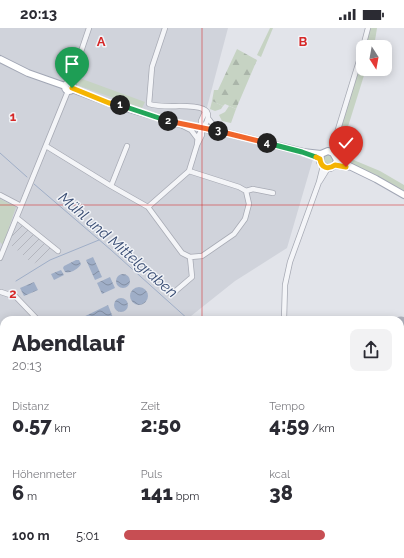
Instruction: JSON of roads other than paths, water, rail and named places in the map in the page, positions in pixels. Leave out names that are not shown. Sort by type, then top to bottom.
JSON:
[{"type":"main road","points":[[0,60],[28,73],[109,103],[180,124],[222,132],[320,157],[331,152],[336,162],[376,179],[404,195]]},
{"type":"main road","points":[[320,157],[325,167],[336,162]]},
{"type":"street","points":[[0,258],[69,87],[89,28]]},
{"type":"street","points":[[165,28],[152,67],[149,104],[203,109],[208,112],[208,118],[198,134],[197,145]]},
{"type":"street","points":[[365,40],[368,28]]},
{"type":"street","points":[[331,152],[356,70]]},
{"type":"street","points":[[148,207],[189,171],[197,145],[202,135],[201,121],[204,112],[203,109]]},
{"type":"street","points":[[208,118],[214,126],[222,132]]},
{"type":"street","points":[[180,124],[191,130],[197,138]]},
{"type":"street","points":[[46,146],[148,207],[182,254],[190,257],[202,256],[234,234],[241,226],[248,210],[249,198],[246,191],[239,187],[189,171]]},
{"type":"street","points":[[111,186],[127,146]]},
{"type":"street","points":[[284,316],[286,285],[290,262],[325,167]]},
{"type":"street","points":[[246,191],[253,189],[273,193]]},
{"type":"street","points":[[0,195],[21,206]]},
{"type":"street","points":[[17,218],[58,251]]},
{"type":"street","points":[[171,295],[192,277],[190,257]]},
{"type":"street","points":[[0,289],[0,292],[16,297],[34,316]]},
{"type":"water","points":[[93,257],[102,277],[95,280],[86,260]]},
{"type":"water","points":[[79,260],[81,264],[80,266],[71,272],[65,272],[63,268],[64,266]]},
{"type":"water","points":[[61,270],[64,275],[54,280],[51,274]]},
{"type":"water","points":[[123,274],[128,276],[130,281],[128,286],[123,288],[118,286],[116,281],[118,276]]},
{"type":"water","points":[[110,277],[115,288],[102,294],[97,283]]},
{"type":"water","points":[[34,282],[38,290],[24,296],[20,288]]},
{"type":"water","points":[[139,287],[145,290],[148,296],[145,302],[139,305],[133,302],[130,296],[133,290]]},
{"type":"water","points":[[121,298],[126,300],[128,305],[126,310],[121,312],[116,310],[114,305],[116,300]]},
{"type":"water","points":[[108,305],[112,316],[85,316]]},
{"type":"waterway","name":"Mühl und Mittelgraben","points":[[0,153],[27,177]]},
{"type":"waterway","name":"Mühl und Mittelgraben","points":[[34,184],[185,316]]},
{"type":"waterway","points":[[16,281],[50,260],[99,240]]}]
